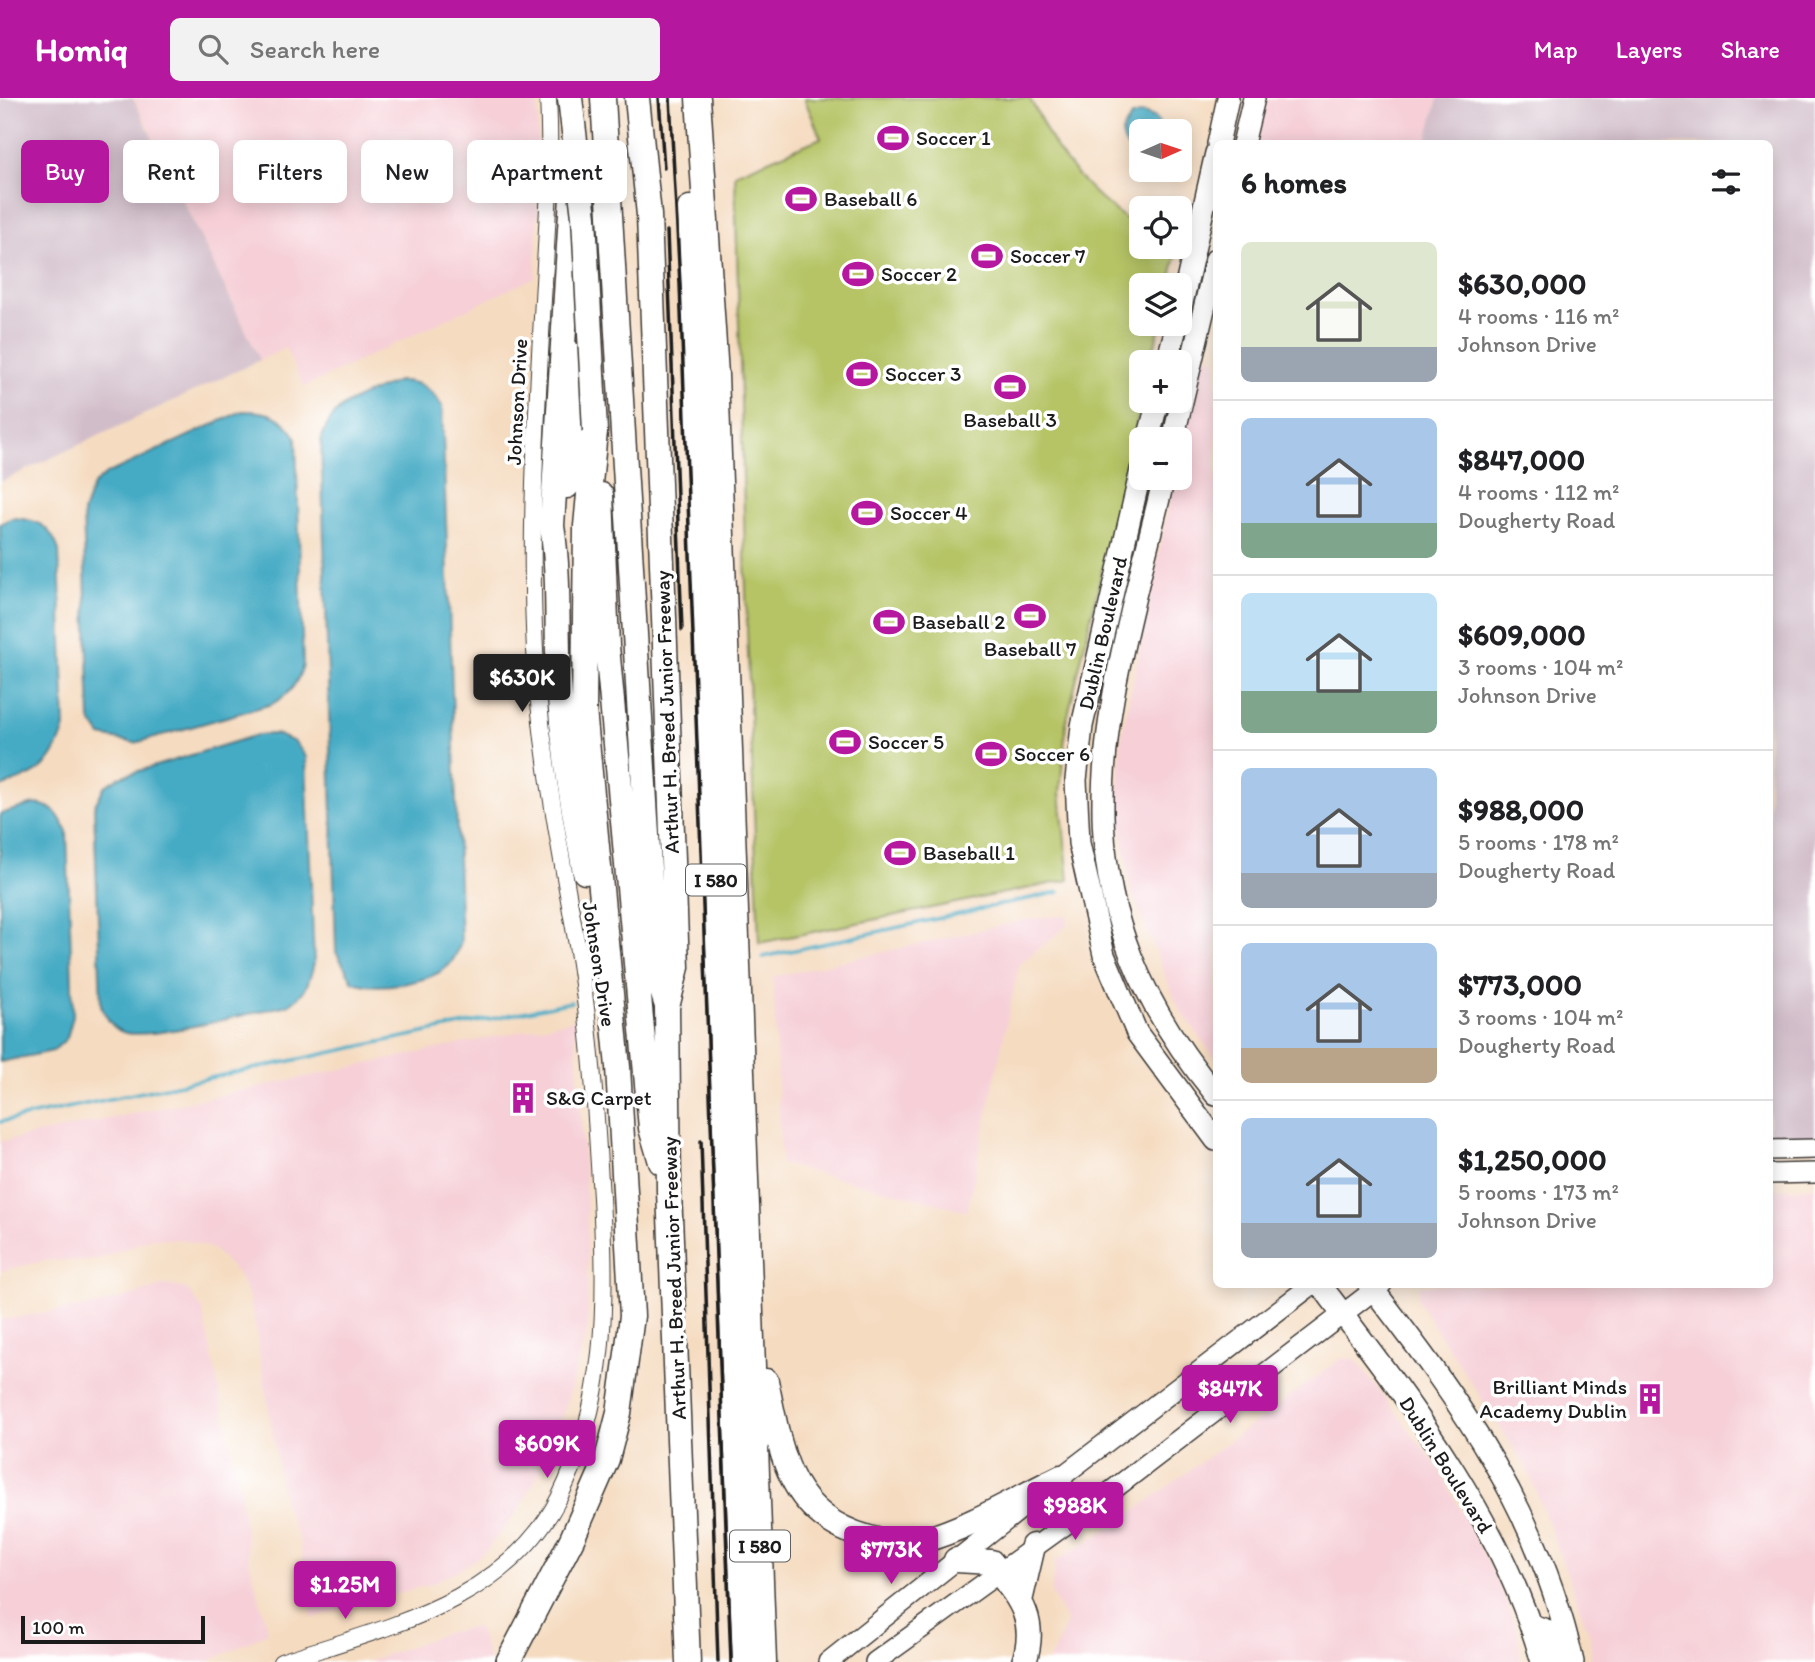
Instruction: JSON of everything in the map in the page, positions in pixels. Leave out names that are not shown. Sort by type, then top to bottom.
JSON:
[{"type":"highway","points":[[508,1662],[590,1501],[610,1447],[628,1362],[632,1316],[631,1270],[609,978],[584,709],[596,431],[584,217],[572,98]]},
{"type":"highway","points":[[572,98],[573,172],[552,489],[552,526],[556,552],[559,680],[564,745],[575,817],[609,978]]},
{"type":"highway","points":[[603,98],[607,127],[604,140]]},
{"type":"highway","name":"Arthur H. Breed Junior Freeway","points":[[637,98],[649,215],[677,967],[667,1007],[669,1191],[688,1662]]},
{"type":"highway","name":"I 580","points":[[684,98],[745,1662]]},
{"type":"highway","name":"I 580","points":[[698,98],[703,136],[716,375],[764,1662]]},
{"type":"highway","points":[[703,136],[708,120],[708,98]]},
{"type":"highway","points":[[556,552],[582,377],[597,203]]},
{"type":"highway","points":[[604,203],[655,969],[667,1007]]},
{"type":"highway","points":[[594,526],[651,1128],[669,1191]]},
{"type":"highway","points":[[753,1346],[765,1374],[775,1422],[791,1476],[802,1499],[816,1514],[838,1527],[880,1542],[923,1541],[1061,1477]]},
{"type":"highway","points":[[756,1430],[768,1478],[778,1662]]},
{"type":"highway","points":[[1020,1601],[1033,1546]]},
{"type":"highway","points":[[956,1560],[991,1562],[1020,1601],[1030,1626],[1030,1646],[1024,1662]]},
{"type":"main road","points":[[1220,140],[1228,98]]},
{"type":"main road","points":[[1244,140],[1254,98]]},
{"type":"main road","points":[[1189,273],[1213,166]]},
{"type":"main road","points":[[1176,427],[1213,272]]},
{"type":"main road","name":"Dublin Boulevard","points":[[1136,490],[1082,726],[1076,807],[1083,868],[1104,955],[1137,1033],[1213,1136]]},
{"type":"main road","name":"Dublin Boulevard","points":[[1161,490],[1117,676],[1102,764],[1101,815],[1108,880],[1128,950],[1141,982],[1167,1030],[1213,1091]]},
{"type":"main road","points":[[1114,583],[1123,592],[1107,665],[1117,676]]},
{"type":"main road","points":[[1773,1150],[1815,1149]]},
{"type":"main road","points":[[1773,1174],[1811,1170]]},
{"type":"main road","points":[[828,1662],[1061,1477],[1308,1288]]},
{"type":"main road","name":"Dublin Boulevard","points":[[1323,1288],[1437,1441],[1474,1502],[1532,1625],[1542,1662]]},
{"type":"main road","points":[[875,1662],[1093,1505],[1343,1314],[1373,1288]]},
{"type":"main road","name":"Dublin Boulevard","points":[[1376,1288],[1453,1398],[1511,1490],[1530,1527],[1553,1588],[1573,1662]]},
{"type":"main road","points":[[1532,1625],[1549,1631],[1558,1662]]},
{"type":"street","name":"Johnson Drive","points":[[281,1662],[447,1604],[478,1588],[502,1569],[523,1549],[559,1498],[585,1435],[600,1367],[606,1285],[593,1080],[577,945],[551,800],[534,639],[533,499],[550,179],[548,98]]},
{"type":"shaded area","points":[[0,98],[133,98],[153,140],[123,140],[123,203],[184,203],[260,360],[0,482]]},
{"type":"shaded area","points":[[134,98],[537,98],[538,140],[467,140],[467,203],[538,203],[535,277],[304,387],[285,348],[260,360],[184,203],[219,203],[219,140],[154,140]]},
{"type":"shaded area","points":[[1254,98],[1438,98],[1427,140],[1244,140]]},
{"type":"shaded area","points":[[1438,98],[1815,98],[1815,1149],[1773,1150],[1773,140],[1427,140]]},
{"type":"shaded area","points":[[1194,353],[1213,358],[1213,1055],[1178,1007],[1131,889],[1118,806],[1121,741],[1172,490],[1192,490],[1192,427],[1182,427],[1185,413],[1192,413]]},
{"type":"shaded area","points":[[1067,915],[1068,925],[1019,964],[967,1211],[781,1164],[773,977],[1025,920]]},
{"type":"shaded area","points":[[574,1020],[587,1208],[588,1328],[560,1425],[536,1480],[517,1512],[487,1550],[464,1567],[430,1584],[312,1618],[300,1542],[284,1504],[254,1319],[248,1295],[237,1273],[213,1249],[185,1240],[151,1238],[102,1258],[80,1261],[49,1260],[0,1271],[0,1142]]},
{"type":"shaded area","points":[[1815,1187],[1815,1662],[1592,1662],[1590,1635],[1528,1470],[1418,1301],[1419,1288],[1773,1288],[1773,1190]]},
{"type":"shaded area","points":[[166,1285],[187,1289],[202,1309],[239,1485],[249,1560],[268,1632],[208,1662],[0,1662],[0,1320],[101,1304]]},
{"type":"shaded area","points":[[1342,1358],[1356,1360],[1439,1469],[1500,1586],[1518,1634],[1521,1662],[1049,1662],[1067,1622],[1051,1593],[1056,1561],[1124,1519]]},
{"type":"shaded area","points":[[476,1627],[480,1631],[489,1662],[366,1662],[449,1632]]},
{"type":"green space","points":[[804,98],[1029,98],[1051,140],[1073,170],[1104,202],[1129,221],[1129,259],[1175,259],[1172,273],[1129,273],[1129,336],[1157,336],[1154,350],[1129,350],[1129,413],[1139,413],[1136,427],[1129,427],[1129,456],[1066,724],[1060,793],[1069,880],[759,943],[747,629],[735,174],[821,138]]},
{"type":"water","points":[[1144,113],[1157,119],[1130,119]]},
{"type":"water","points":[[1129,121],[1129,149],[1124,140],[1122,132]]},
{"type":"water","points":[[398,381],[413,382],[424,387],[442,406],[461,942],[452,961],[439,972],[402,984],[375,985],[353,982],[336,952],[321,441],[332,417],[341,408],[361,396]]},
{"type":"water","points":[[242,411],[273,415],[285,423],[296,437],[303,665],[298,678],[288,693],[272,704],[135,743],[101,736],[90,720],[83,512],[93,485],[106,474]]},
{"type":"water","points":[[12,518],[42,525],[59,550],[65,727],[55,752],[42,768],[0,787],[0,524]]},
{"type":"water","points":[[276,734],[295,742],[306,757],[314,963],[306,987],[299,997],[288,1005],[205,1024],[140,1034],[117,1029],[110,1023],[101,1006],[94,807],[104,787],[119,777],[257,735]]},
{"type":"water","points":[[34,804],[46,806],[55,812],[67,831],[73,1016],[67,1038],[53,1051],[0,1062],[0,814]]},
{"type":"waterway","points":[[763,957],[1059,892]]},
{"type":"waterway","points":[[0,1122],[571,1002]]},
{"type":"railway","points":[[659,98],[664,168]]},
{"type":"railway","points":[[670,98],[680,284],[731,1662]]},
{"type":"railway","points":[[667,231],[682,630]]},
{"type":"railway","points":[[701,1141],[718,1662]]},
{"type":"place","name":"Soccer 1","points":[[893,138]]},
{"type":"place","name":"Baseball 6","points":[[801,199]]},
{"type":"place","name":"Soccer 7","points":[[987,256]]},
{"type":"place","name":"Soccer 2","points":[[858,274]]},
{"type":"place","name":"Soccer 3","points":[[862,374]]},
{"type":"place","name":"Baseball 3","points":[[1010,387]]},
{"type":"place","name":"Soccer 4","points":[[867,513]]},
{"type":"place","name":"Baseball 7","points":[[1030,616]]},
{"type":"place","name":"Baseball 2","points":[[889,622]]},
{"type":"place","name":"Soccer 5","points":[[845,742]]},
{"type":"place","name":"Soccer 6","points":[[991,754]]},
{"type":"place","name":"Baseball 1","points":[[900,853]]},
{"type":"place","name":"S&G Carpet","points":[[523,1098]]},
{"type":"place","name":"Brilliant Minds Academy Dublin","points":[[1650,1399]]}]
